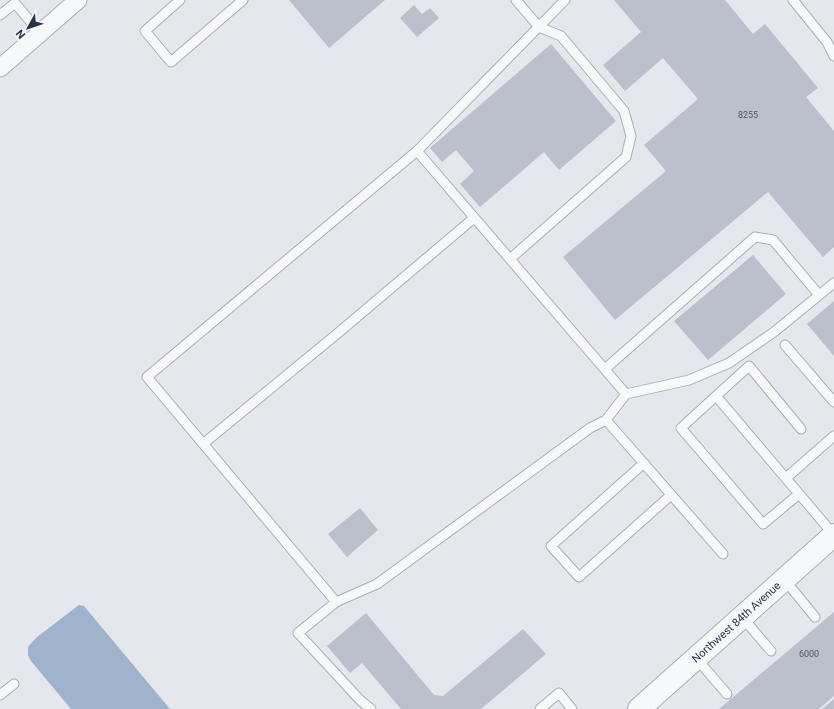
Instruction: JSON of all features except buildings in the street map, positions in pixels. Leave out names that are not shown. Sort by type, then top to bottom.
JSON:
[{"type":"street","points":[[0,68],[78,0]]},
{"type":"street","name":"Northwest 84th Avenue","points":[[639,709],[834,535]]},
{"type":"lane","points":[[180,0],[145,31],[171,62],[243,0]]},
{"type":"lane","points":[[510,260],[626,157],[631,136],[624,111],[561,36],[539,27],[516,0]]},
{"type":"lane","points":[[336,602],[147,377],[417,151],[565,0]]},
{"type":"lane","points":[[793,0],[827,42],[834,56]]},
{"type":"lane","points":[[0,15],[15,3],[40,33]]},
{"type":"lane","points":[[417,151],[626,394]]},
{"type":"lane","points":[[203,444],[332,338],[474,218]]},
{"type":"lane","points":[[605,369],[755,237],[773,240],[819,295]]},
{"type":"lane","points":[[371,709],[360,700],[298,633],[336,602],[377,584],[590,428],[606,420],[626,394],[689,380],[729,363],[759,343],[834,283]]},
{"type":"lane","points":[[785,345],[834,402]]},
{"type":"lane","points":[[799,494],[763,524],[681,428],[749,366],[801,429]]},
{"type":"lane","points":[[716,396],[834,535]]},
{"type":"lane","points":[[606,420],[723,554]]},
{"type":"lane","points":[[786,478],[834,436]]},
{"type":"lane","points":[[644,463],[551,546],[579,577],[671,495]]},
{"type":"lane","points":[[784,579],[815,617]]},
{"type":"lane","points":[[742,617],[771,652]]},
{"type":"lane","points":[[696,658],[727,694]]},
{"type":"lane","points":[[0,696],[14,684]]},
{"type":"lane","points":[[540,709],[559,692],[572,709]]},
{"type":"water","points":[[79,605],[84,606],[170,709],[71,709],[31,661],[28,655],[28,647],[37,637]]}]
